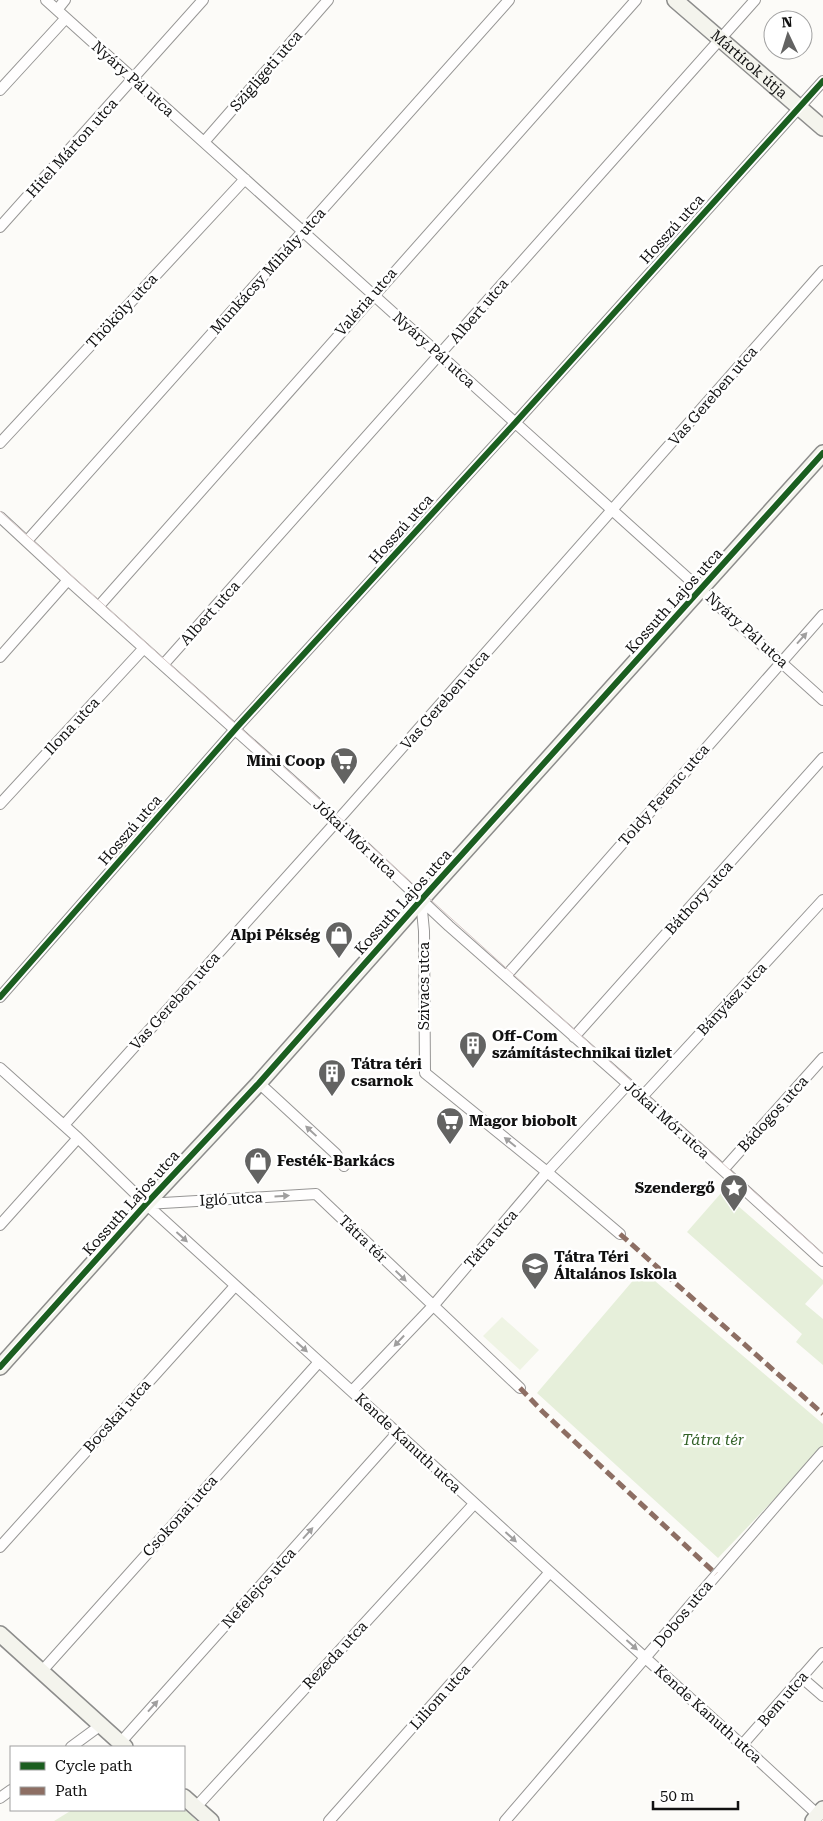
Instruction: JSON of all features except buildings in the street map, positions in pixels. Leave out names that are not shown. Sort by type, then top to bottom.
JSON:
[{"type":"street","name":"Nyáry Pál utca","points":[[46,0],[782,661],[823,700]]},
{"type":"street","points":[[57,10],[65,0]]},
{"type":"street","name":"Hitel Márton utca","points":[[0,228],[203,0]]},
{"type":"street","name":"Szigligeti utca","points":[[204,142],[328,0]]},
{"type":"street","name":"Munkácsy Mihály utca","points":[[27,541],[509,0]]},
{"type":"street","name":"Valéria utca","points":[[99,606],[636,0]]},
{"type":"street","name":"Mártírok útja","points":[[675,0],[823,128]]},
{"type":"street","name":"Albert utca","points":[[164,665],[754,0]]},
{"type":"street","points":[[0,90],[66,18]]},
{"type":"street","name":"Hosszú utca","points":[[0,997],[236,729],[823,81]]},
{"type":"street","name":"Thököly utca","points":[[0,443],[245,179]]},
{"type":"street","name":"Vas Gereben utca","points":[[64,1125],[337,821],[823,271]]},
{"type":"street","name":"Kossuth Lajos utca","points":[[0,1367],[146,1204],[259,1083],[421,900],[823,454]]},
{"type":"street","name":"Jókai Mór utca","points":[[0,517],[236,729],[421,900],[823,1261]]},
{"type":"street","points":[[0,656],[68,580]]},
{"type":"street","name":"Toldy Ferenc utca","points":[[506,976],[823,615]]},
{"type":"street","name":"Ilona utca","points":[[0,804],[144,648]]},
{"type":"street","name":"Báthory utca","points":[[574,1037],[823,758]]},
{"type":"street","name":"Szivacs utca","points":[[421,900],[424,931],[425,1072],[547,1172]]},
{"type":"street","name":"Bányász utca","points":[[642,1098],[823,900]]},
{"type":"street","name":"Bádogos utca","points":[[723,1170],[823,1058]]},
{"type":"street","name":"Kende Kanuth utca","points":[[0,1068],[64,1125],[235,1286],[818,1815]]},
{"type":"street","points":[[259,1083],[336,1154],[344,1166]]},
{"type":"street","points":[[352,1392],[433,1306],[452,1292],[544,1186],[547,1172],[628,1084]]},
{"type":"street","points":[[0,1225],[78,1138]]},
{"type":"street","points":[[547,1172],[620,1234]]},
{"type":"street","name":"Igló utca","points":[[146,1204],[316,1194]]},
{"type":"street","name":"Tátra tér","points":[[316,1194],[520,1388]]},
{"type":"street","name":"Bocskai utca","points":[[0,1547],[235,1286]]},
{"type":"street","name":"Csokonai utca","points":[[42,1671],[319,1362]]},
{"type":"street","name":"Nefelejcs utca","points":[[123,1745],[397,1433]]},
{"type":"street","name":"Dobos utca","points":[[505,1821],[823,1452]]},
{"type":"street","name":"Rezeda utca","points":[[196,1807],[474,1504]]},
{"type":"street","name":"Liliom utca","points":[[329,1821],[550,1572]]},
{"type":"street","points":[[0,1634],[123,1745]]},
{"type":"street","name":"Bem utca","points":[[742,1745],[823,1653]]},
{"type":"street","points":[[801,1677],[823,1696]]},
{"type":"street","points":[[72,1746],[101,1726]]},
{"type":"street","points":[[185,1798],[211,1821]]},
{"type":"green space","points":[[722,1192],[823,1280],[823,1284],[805,1304],[823,1319],[823,1365],[796,1342],[802,1334],[687,1232]]},
{"type":"green space","name":"Tátra tér","points":[[642,1270],[823,1424],[823,1448],[718,1558],[537,1393]]},
{"type":"green space","points":[[502,1317],[539,1350],[520,1370],[483,1336]]},
{"type":"green space","points":[[185,1810],[197,1821],[54,1821],[70,1811]]},
{"type":"tram line","points":[[0,511],[823,1254]]},
{"type":"marked path","points":[[620,1234],[823,1414]]},
{"type":"marked path","points":[[520,1388],[543,1412],[716,1574]]},
{"type":"cycle path","points":[[0,997],[238,726],[515,423],[823,81]]},
{"type":"cycle path","points":[[0,1367],[146,1204],[259,1083],[823,453]]},
{"type":"place","name":"Mini Coop","points":[[344,785]]},
{"type":"place","name":"Alpi Pékség","points":[[339,959]]},
{"type":"place","name":"Off-Com számítástechnikai üzlet","points":[[473,1069]]},
{"type":"place","name":"Tátra téri csarnok","points":[[332,1097]]},
{"type":"place","name":"Magor biobolt","points":[[450,1145]]},
{"type":"place","name":"Festék-Barkács","points":[[258,1185]]},
{"type":"place","name":"Szendergő","points":[[734,1212]]},
{"type":"place","name":"Tátra Téri Általános Iskola","points":[[535,1290]]}]
